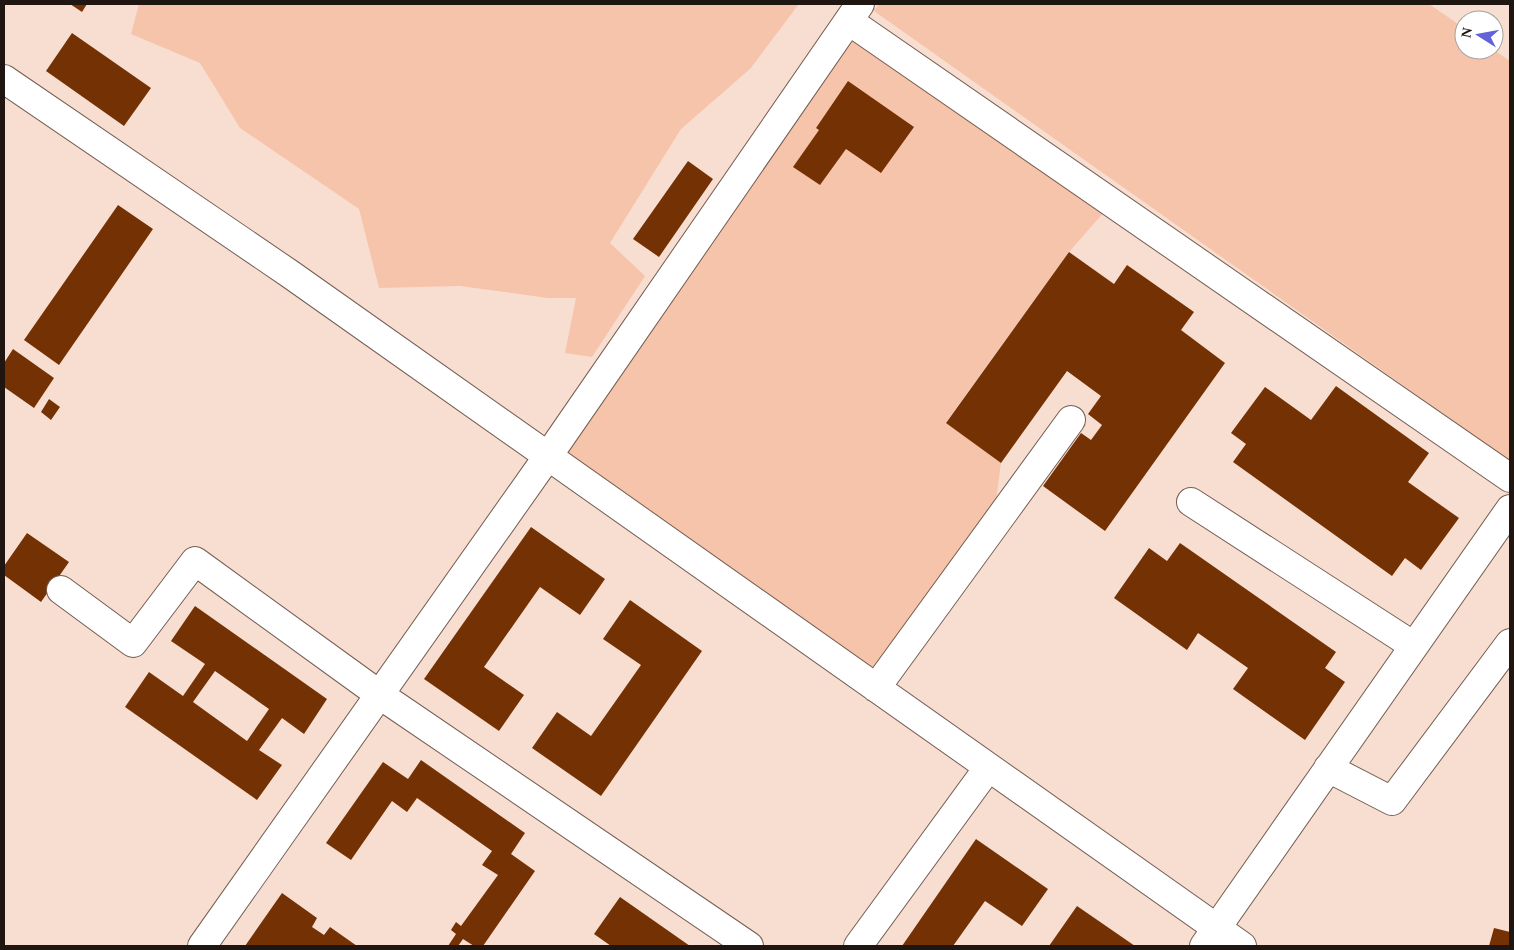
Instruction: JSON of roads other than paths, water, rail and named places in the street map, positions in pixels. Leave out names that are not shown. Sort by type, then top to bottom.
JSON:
[{"type":"street","points":[[202,946],[548,456],[854,12],[1510,478]]},
{"type":"street","points":[[4,78],[290,274],[876,688],[988,768],[1210,937],[1242,946]]},
{"type":"street","points":[[876,688],[1071,420]]},
{"type":"street","points":[[1191,502],[1414,646]]},
{"type":"street","points":[[1210,937],[1414,646],[1506,526]]},
{"type":"street","points":[[61,590],[133,643],[195,561],[380,695],[749,946]]},
{"type":"street","points":[[1328,768],[1392,801],[1510,643]]},
{"type":"street","points":[[858,946],[988,768]]}]
